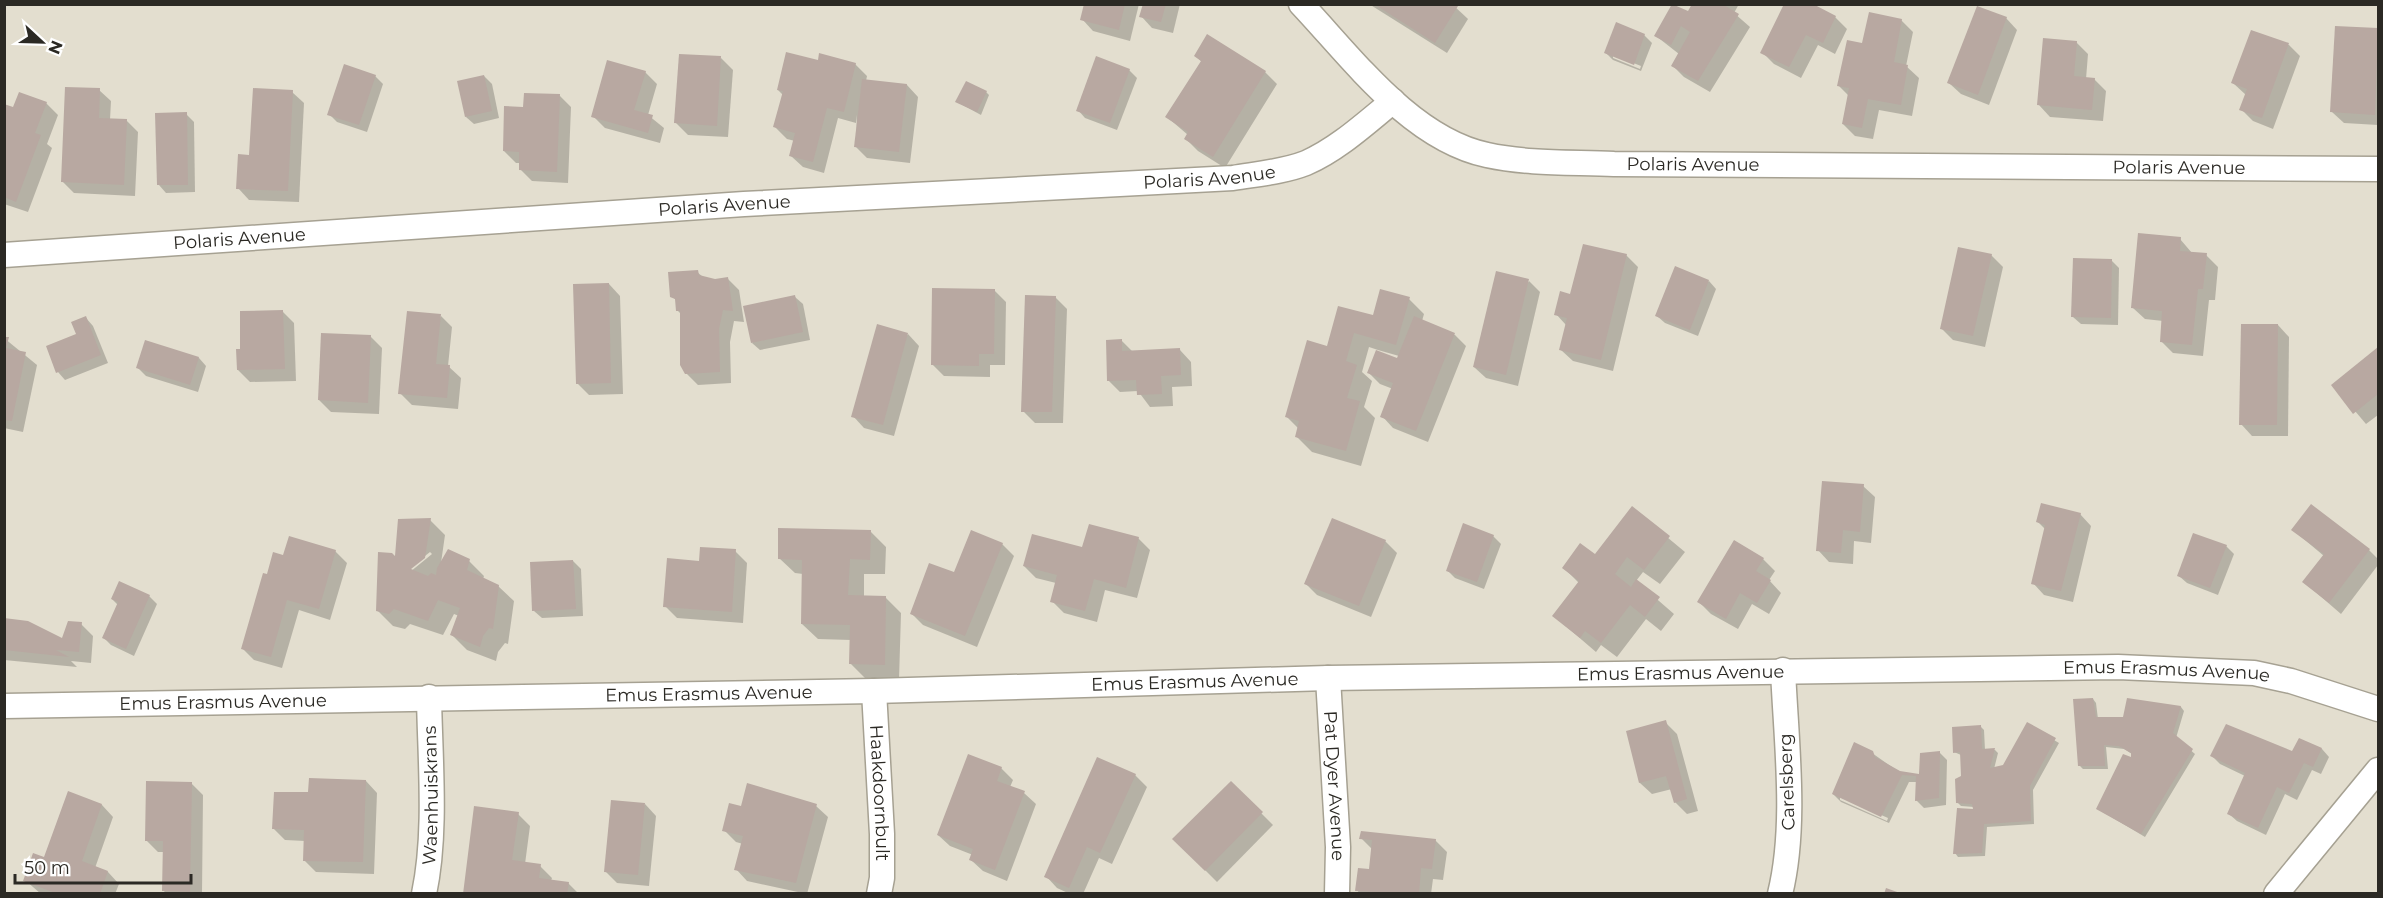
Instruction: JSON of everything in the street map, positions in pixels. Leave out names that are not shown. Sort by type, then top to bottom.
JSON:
[{"type":"street","points":[[1301,4],[1393,101]]},
{"type":"street","name":"Polaris Avenue","points":[[4,255],[744,204],[1233,178],[1283,170],[1306,163],[1353,134],[1393,101],[1422,127],[1451,142],[1485,155],[1534,161],[2379,169]]},
{"type":"street","name":"Emus Erasmus Avenue","points":[[4,706],[874,691],[1328,678],[2118,667],[2254,673],[2291,681],[2379,709]]},
{"type":"street","name":"Carelsberg","points":[[1780,894],[1788,858],[1789,828],[1784,670]]},
{"type":"street","name":"Pat Dyer Avenue","points":[[1328,678],[1338,847],[1337,894]]},
{"type":"street","name":"Haakdoornbult","points":[[874,691],[882,834],[882,878],[879,894]]},
{"type":"street","name":"Waenhuiskrans","points":[[424,894],[428,874],[430,837],[429,697]]},
{"type":"street","points":[[2276,894],[2379,770]]},
{"type":"building","points":[[1084,4],[1125,4],[1119,30],[1080,20]]},
{"type":"building","points":[[1143,4],[1166,4],[1161,22],[1139,17]]},
{"type":"building","points":[[1374,4],[1455,4],[1458,6],[1435,43]]},
{"type":"building","points":[[1672,4],[1688,11],[1692,4],[1722,4],[1739,14],[1698,81],[1671,66],[1690,32],[1681,26],[1671,45],[1654,36]]},
{"type":"building","points":[[1784,4],[1813,4],[1836,16],[1823,43],[1806,35],[1789,67],[1760,53]]},
{"type":"building","points":[[1977,6],[2007,17],[1978,95],[1947,83]]},
{"type":"building","points":[[1869,12],[1902,19],[1894,62],[1908,65],[1901,105],[1868,99],[1862,128],[1842,124],[1849,88],[1837,86],[1847,40],[1862,43]]},
{"type":"building","points":[[1616,22],[1645,34],[1634,65],[1604,53]]},
{"type":"building","points":[[2335,26],[2378,28],[2375,115],[2330,112]]},
{"type":"building","points":[[2251,30],[2289,43],[2262,118],[2239,110],[2247,89],[2231,83]]},
{"type":"building","points":[[1207,34],[1266,71],[1213,157],[1184,139],[1188,132],[1165,117],[1201,61],[1194,56]]},
{"type":"building","points":[[2043,38],[2077,41],[2074,76],[2095,78],[2092,110],[2037,105]]},
{"type":"building","points":[[786,52],[818,60],[819,53],[856,63],[844,112],[827,108],[813,162],[789,156],[795,133],[773,127],[783,91],[777,90]]},
{"type":"building","points":[[679,54],[721,56],[717,126],[674,123]]},
{"type":"building","points":[[1096,56],[1130,69],[1110,123],[1076,111]]},
{"type":"building","points":[[607,60],[646,71],[634,110],[653,115],[648,133],[591,117]]},
{"type":"building","points":[[344,64],[376,75],[359,125],[327,115]]},
{"type":"building","points":[[484,75],[492,111],[465,117],[457,81]]},
{"type":"building","points":[[862,79],[907,84],[899,152],[854,147]]},
{"type":"building","points":[[966,81],[987,91],[977,112],[955,102]]},
{"type":"building","points":[[65,87],[100,88],[99,118],[127,119],[124,185],[61,182]]},
{"type":"building","points":[[253,88],[293,90],[288,191],[236,189],[238,154],[249,155]]},
{"type":"building","points":[[19,92],[47,102],[35,133],[41,135],[16,202],[4,197],[4,104],[13,107]]},
{"type":"building","points":[[524,93],[560,94],[557,172],[519,170],[519,152],[503,151],[504,106],[523,107]]},
{"type":"building","points":[[187,112],[188,185],[157,185],[155,113]]},
{"type":"building","points":[[2138,233],[2181,237],[2180,251],[2207,253],[2203,289],[2198,289],[2192,345],[2160,342],[2162,311],[2131,308]]},
{"type":"building","points":[[1583,244],[1627,254],[1601,360],[1559,350],[1567,318],[1554,315],[1560,291],[1570,294]]},
{"type":"building","points":[[1958,247],[1992,254],[1973,336],[1940,329]]},
{"type":"building","points":[[2073,258],[2112,259],[2111,318],[2071,317]]},
{"type":"building","points":[[1675,266],[1709,280],[1690,330],[1655,316]]},
{"type":"building","points":[[698,270],[699,275],[715,279],[728,277],[733,311],[723,310],[719,329],[720,372],[685,374],[680,365],[680,311],[676,311],[675,299],[670,297],[668,272]]},
{"type":"building","points":[[1496,271],[1529,279],[1506,375],[1473,367]]},
{"type":"building","points":[[609,283],[611,383],[576,384],[573,284]]},
{"type":"building","points":[[932,288],[995,289],[994,354],[979,354],[979,366],[931,365]]},
{"type":"building","points":[[1380,289],[1410,297],[1396,345],[1354,333],[1346,361],[1357,365],[1347,398],[1360,401],[1346,451],[1295,437],[1299,421],[1285,417],[1307,340],[1327,346],[1338,306],[1373,315]]},
{"type":"building","points":[[795,295],[803,332],[751,343],[743,306]]},
{"type":"building","points":[[1025,295],[1056,296],[1052,412],[1021,412]]},
{"type":"building","points":[[283,310],[285,369],[237,370],[236,349],[240,349],[240,311]]},
{"type":"building","points":[[407,311],[441,314],[436,364],[450,365],[447,398],[398,394]]},
{"type":"building","points":[[86,316],[101,355],[56,373],[46,346],[76,334],[71,322]]},
{"type":"building","points":[[1414,316],[1455,333],[1416,431],[1380,417],[1393,383],[1367,373],[1376,350],[1397,358]]},
{"type":"building","points":[[877,324],[908,333],[883,425],[851,417]]},
{"type":"building","points":[[2241,324],[2278,324],[2277,425],[2239,425]]},
{"type":"building","points":[[321,333],[371,335],[368,403],[318,400]]},
{"type":"building","points":[[4,337],[9,337],[6,348],[26,352],[12,421],[4,420]]},
{"type":"building","points":[[1122,339],[1122,351],[1180,348],[1181,375],[1161,376],[1162,394],[1137,395],[1136,380],[1107,381],[1106,340]]},
{"type":"building","points":[[145,340],[199,357],[190,385],[136,368]]},
{"type":"building","points":[[2378,347],[2378,394],[2353,414],[2331,385]]},
{"type":"building","points":[[1822,481],[1864,484],[1860,532],[1843,530],[1841,553],[1816,551]]},
{"type":"building","points":[[2041,503],[2081,513],[2061,591],[2031,584],[2045,525],[2036,522]]},
{"type":"building","points":[[2311,504],[2370,549],[2329,603],[2302,582],[2324,554],[2291,530]]},
{"type":"building","points":[[1632,506],[1670,536],[1644,570],[1627,557],[1615,574],[1631,587],[1636,579],[1660,597],[1645,617],[1630,605],[1601,643],[1585,631],[1580,638],[1552,616],[1579,581],[1562,568],[1580,543],[1595,554]]},
{"type":"building","points":[[431,518],[425,558],[411,569],[428,576],[431,573],[436,575],[437,568],[448,549],[470,559],[467,570],[499,585],[493,629],[489,628],[483,636],[480,647],[450,635],[460,608],[438,600],[428,621],[394,609],[389,614],[376,611],[378,552],[392,553],[395,556],[398,519]]},
{"type":"building","points":[[1332,518],[1386,540],[1359,606],[1304,584]]},
{"type":"building","points":[[1463,523],[1494,535],[1477,582],[1446,571]]},
{"type":"building","points":[[1089,524],[1139,537],[1126,588],[1094,579],[1085,611],[1050,602],[1057,575],[1023,566],[1032,534],[1082,547]]},
{"type":"building","points":[[778,528],[871,530],[870,560],[850,559],[848,595],[886,596],[885,665],[849,664],[850,625],[801,624],[802,560],[778,559]]},
{"type":"building","points":[[971,530],[1003,543],[965,636],[910,614],[929,563],[954,572]]},
{"type":"building","points":[[2193,533],[2227,545],[2210,588],[2177,576]]},
{"type":"building","points":[[289,536],[336,550],[319,609],[287,600],[271,657],[241,649],[263,573],[267,574],[273,552],[283,555]]},
{"type":"building","points":[[1734,540],[1764,558],[1756,571],[1771,580],[1757,603],[1740,593],[1726,619],[1697,602]]},
{"type":"building","points":[[700,547],[736,549],[732,612],[663,607],[667,558],[699,561]]},
{"type":"building","points":[[573,560],[576,609],[532,611],[530,562]]},
{"type":"building","points":[[119,581],[150,595],[126,649],[102,638],[118,602],[111,599]]},
{"type":"building","points":[[4,618],[28,621],[62,638],[68,621],[82,622],[79,652],[56,650],[69,657],[4,650]]},
{"type":"building","points":[[2093,698],[2096,717],[2123,717],[2127,698],[2181,706],[2173,733],[2193,749],[2141,834],[2096,809],[2123,754],[2131,757],[2131,753],[2119,746],[2104,745],[2105,766],[2078,766],[2073,699]]},
{"type":"building","points":[[1666,720],[1687,799],[1674,803],[1666,776],[1639,783],[1626,731]]},
{"type":"building","points":[[2027,722],[2056,738],[2030,786],[2031,821],[1984,824],[1982,853],[1953,854],[1957,808],[1973,809],[1972,804],[1956,803],[1955,779],[1961,776],[1960,752],[1953,753],[1952,727],[1981,725],[1982,749],[1995,748],[1990,768],[2003,765]]},
{"type":"building","points":[[2226,724],[2292,751],[2299,738],[2322,748],[2313,767],[2304,763],[2289,793],[2277,787],[2258,828],[2227,814],[2245,773],[2210,756]]},
{"type":"building","points":[[1854,742],[1873,751],[1875,757],[1900,771],[1919,774],[1920,753],[1940,751],[1939,798],[1915,801],[1916,776],[1902,775],[1881,817],[1832,794]]},
{"type":"building","points":[[968,754],[1002,767],[997,781],[1025,791],[995,870],[969,860],[973,849],[937,835]]},
{"type":"building","points":[[1097,757],[1136,774],[1100,853],[1087,847],[1069,888],[1044,877]]},
{"type":"building","points":[[309,778],[366,780],[363,862],[303,861],[304,830],[272,829],[274,792],[308,792]]},
{"type":"building","points":[[146,781],[192,782],[190,892],[162,891],[163,841],[145,841]]},
{"type":"building","points":[[1231,781],[1263,812],[1205,871],[1172,839]]},
{"type":"building","points":[[747,783],[817,804],[796,883],[734,870],[743,836],[722,831],[729,803],[741,806]]},
{"type":"building","points":[[68,791],[102,804],[82,861],[108,871],[100,894],[58,894],[23,881],[33,853],[44,857]]},
{"type":"building","points":[[611,800],[645,803],[638,875],[604,872]]},
{"type":"building","points":[[474,806],[519,812],[512,860],[541,864],[539,878],[569,882],[567,894],[463,894]]},
{"type":"building","points":[[1361,831],[1436,839],[1432,869],[1421,868],[1419,894],[1355,891],[1358,868],[1369,869],[1372,840],[1359,839]]},
{"type":"building","points":[[1886,888],[1900,893],[1900,894],[1884,894]]}]
